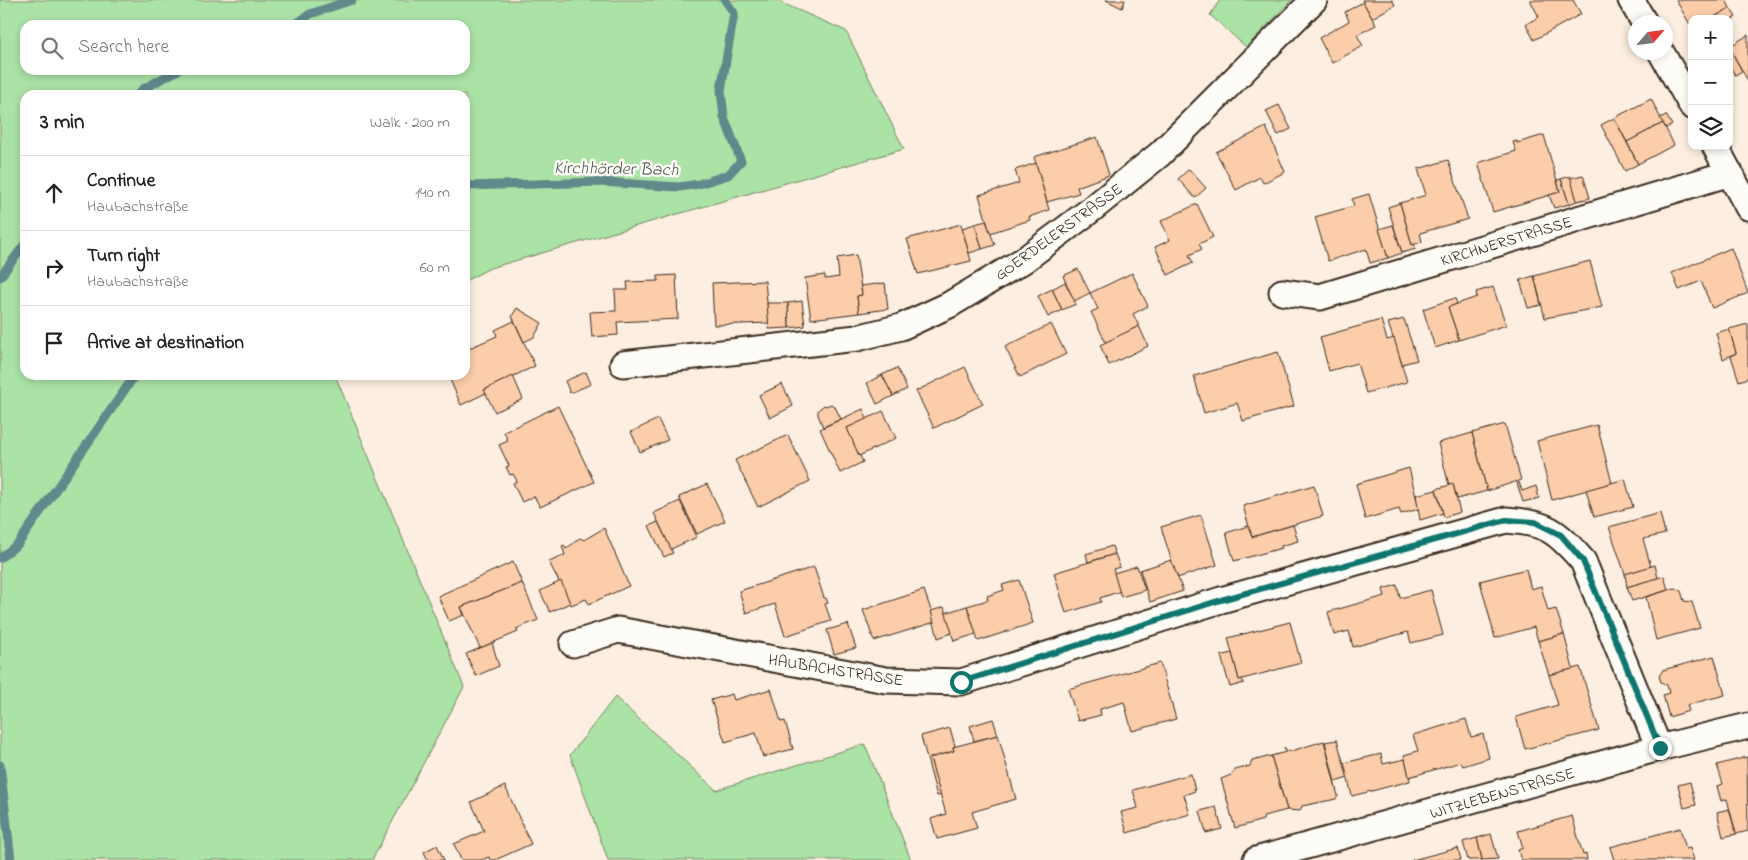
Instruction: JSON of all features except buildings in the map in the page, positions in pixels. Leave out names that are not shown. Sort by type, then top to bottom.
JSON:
[{"type":"street","name":"GOERDELERSTRASSE","points":[[623,364],[857,338],[901,327],[949,305],[1024,260],[1092,209],[1160,154],[1314,0]]},
{"type":"street","points":[[1631,0],[1640,15]]},
{"type":"street","points":[[1666,60],[1691,105]]},
{"type":"street","points":[[1717,150],[1748,207]]},
{"type":"street","name":"KIRCHNERSTRASSE","points":[[1282,292],[1320,297],[1730,172]]},
{"type":"street","name":"HAUBACHSTRASSE","points":[[573,644],[618,630],[886,680],[961,682],[1221,600],[1506,520],[1535,522],[1561,535],[1583,561],[1660,748]]},
{"type":"street","name":"WITZLEBENSTRASSE","points":[[1256,860],[1660,748],[1748,726]]},
{"type":"green space","points":[[0,0],[775,0],[846,31],[904,149],[490,268],[470,278],[470,90],[20,90],[20,380],[337,380],[464,687],[372,860],[0,860]]},
{"type":"green space","points":[[1220,0],[1292,0],[1246,47],[1210,15]]},
{"type":"green space","points":[[615,697],[716,790],[865,744],[911,860],[608,860],[570,755]]},
{"type":"waterway","points":[[302,20],[310,14],[352,0]]},
{"type":"waterway","name":"Kirchhörder Bach","points":[[470,186],[602,182],[679,187],[699,184],[728,175],[741,161],[724,117],[721,90],[734,13],[725,0]]},
{"type":"waterway","points":[[142,90],[169,75]]},
{"type":"waterway","points":[[0,277],[20,251]]},
{"type":"waterway","name":"Kirchhörder Bach","points":[[0,558],[18,544],[132,380]]},
{"type":"waterway","name":"Kirchhörder Bach","points":[[0,765],[11,860]]},
{"type":"route","points":[[961,682],[1221,600],[1506,520],[1535,522],[1561,535],[1583,561],[1660,748]]}]
